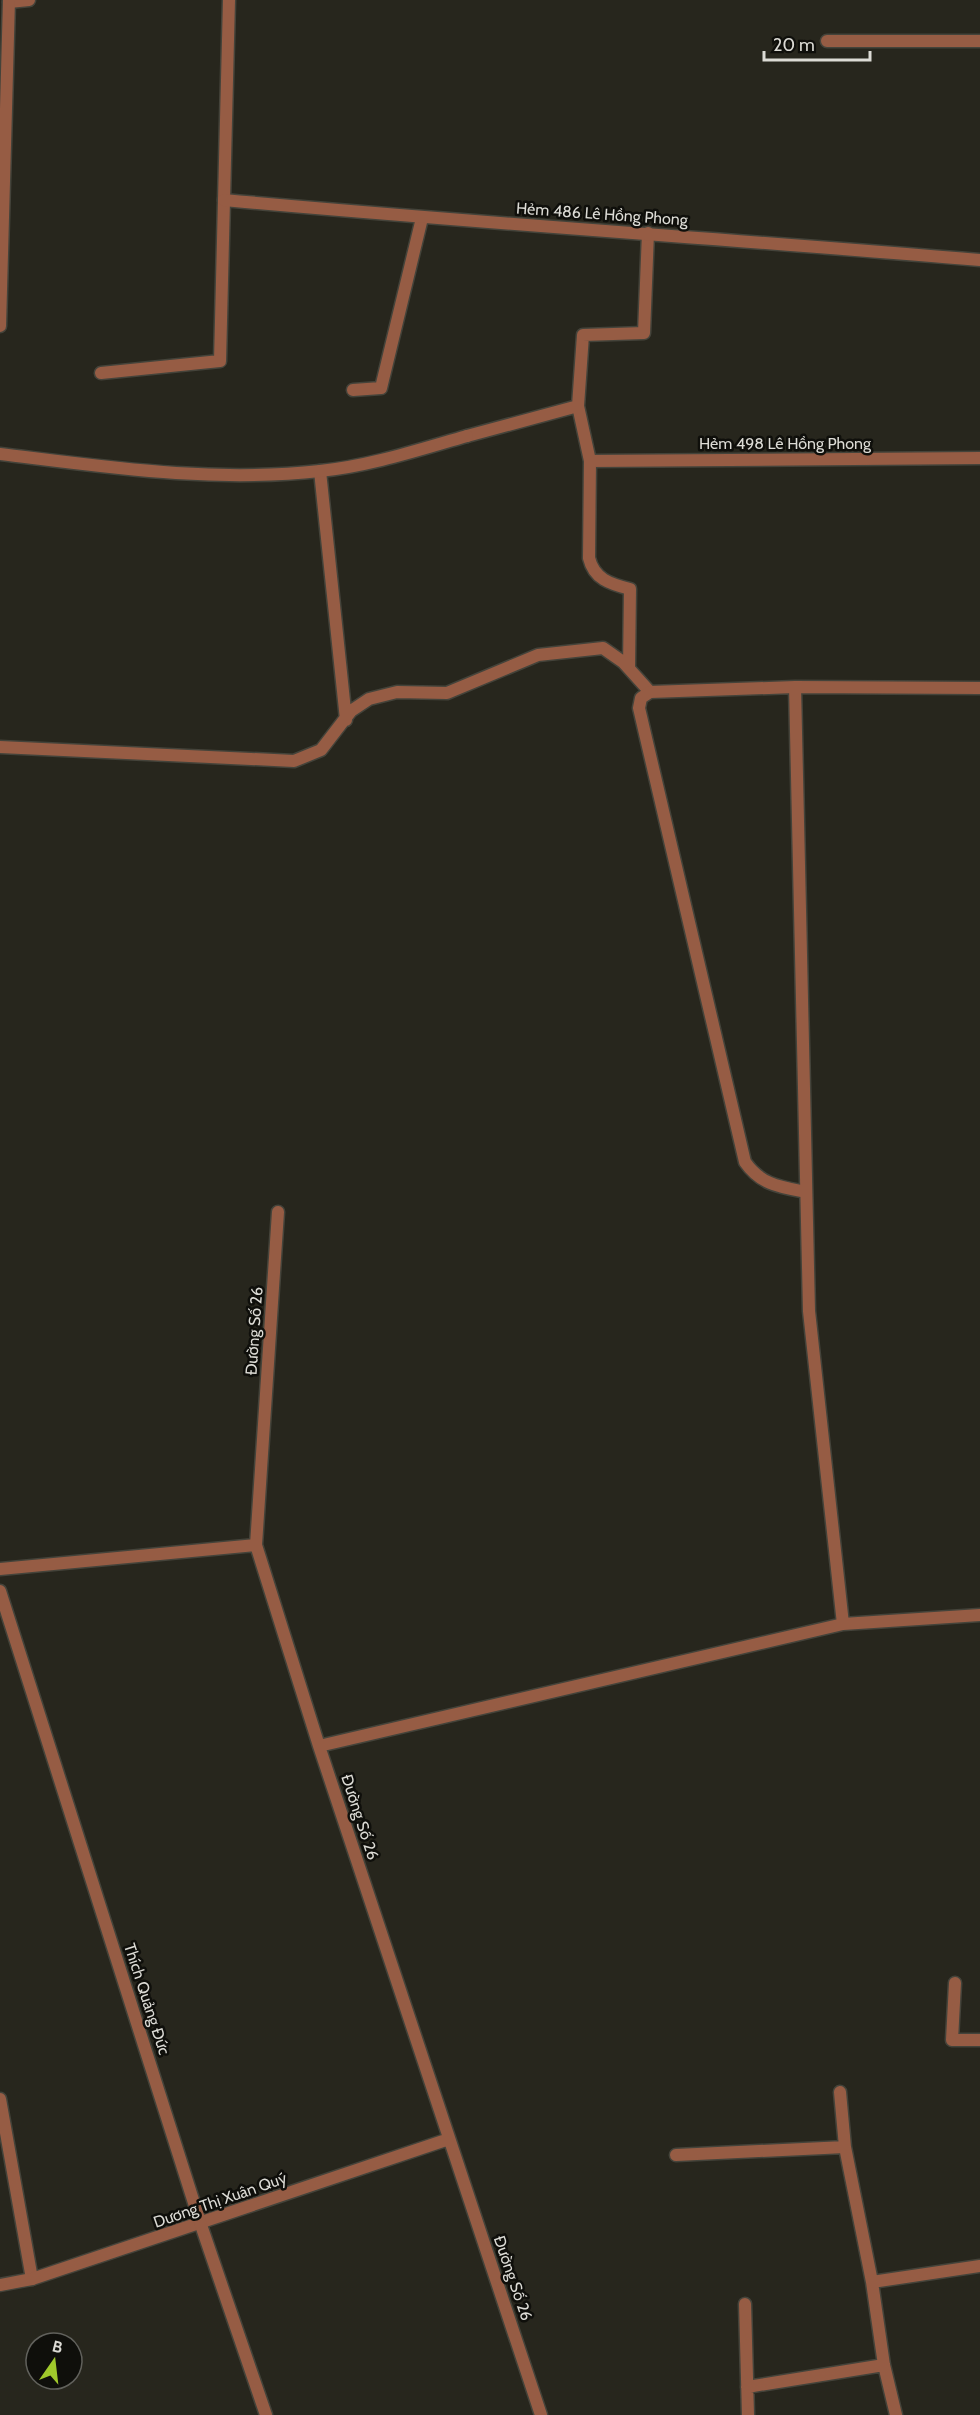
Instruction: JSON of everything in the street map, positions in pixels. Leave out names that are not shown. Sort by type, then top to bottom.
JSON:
[{"type":"street","points":[[0,326],[9,1],[28,0]]},
{"type":"street","points":[[101,373],[220,361],[229,0]]},
{"type":"street","points":[[827,41],[980,41]]},
{"type":"street","name":"Hẻm 486 Lê Hồng Phong","points":[[224,200],[422,219],[648,233],[980,260]]},
{"type":"street","points":[[353,390],[381,388],[422,219]]},
{"type":"street","points":[[629,668],[630,589],[606,582],[592,571],[589,558],[590,460],[578,406],[583,335],[644,333],[648,233]]},
{"type":"street","points":[[0,454],[171,475],[320,471],[377,461],[578,406]]},
{"type":"street","name":"Hẻm 498 Lê Hồng Phong","points":[[590,460],[980,458]]},
{"type":"street","points":[[320,471],[346,720]]},
{"type":"street","points":[[0,747],[294,761],[321,750],[351,711],[369,699],[397,692],[447,693],[538,655],[603,648],[629,668],[650,692]]},
{"type":"street","points":[[795,687],[809,1311],[843,1624]]},
{"type":"street","points":[[806,1192],[767,1184],[754,1176],[745,1162],[639,708],[641,698],[650,692],[795,687],[980,688]]},
{"type":"street","name":"Đường Số 26","points":[[278,1212],[256,1545],[319,1746],[541,2415]]},
{"type":"street","points":[[0,1569],[256,1545]]},
{"type":"street","name":"Thích Quảng Đức","points":[[0,1591],[201,2224],[266,2415]]},
{"type":"street","points":[[319,1746],[843,1624],[980,1615]]},
{"type":"street","points":[[955,1983],[952,2040],[980,2040]]},
{"type":"street","points":[[840,2092],[845,2147],[872,2282],[884,2365],[896,2415]]},
{"type":"street","points":[[0,2099],[32,2279]]},
{"type":"street","name":"Dương Thị Xuân Quý","points":[[0,2285],[32,2279],[449,2139]]},
{"type":"street","points":[[676,2155],[845,2147]]},
{"type":"street","points":[[872,2282],[980,2266]]},
{"type":"street","points":[[745,2304],[748,2415]]},
{"type":"street","points":[[747,2387],[884,2365]]}]
